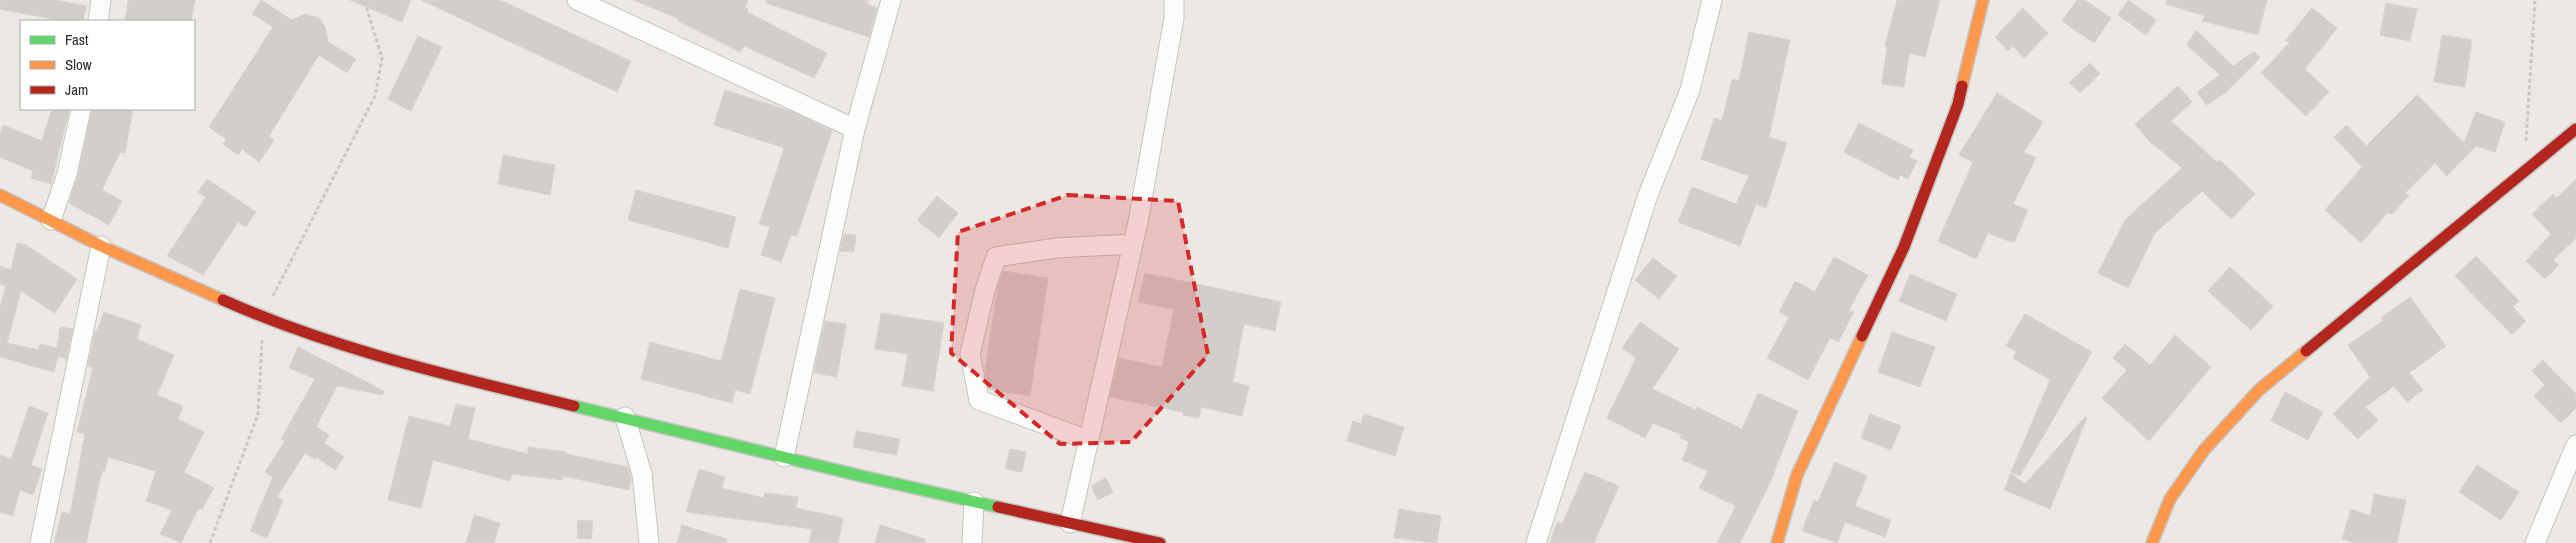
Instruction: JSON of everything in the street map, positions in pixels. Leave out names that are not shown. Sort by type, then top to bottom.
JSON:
[{"type":"street","points":[[98,20],[101,0]]},
{"type":"street","points":[[576,0],[855,129]]},
{"type":"street","points":[[784,457],[855,129],[891,0]]},
{"type":"street","points":[[1070,523],[1133,244],[1174,18],[1174,0]]},
{"type":"street","points":[[1536,543],[1648,195],[1690,90],[1712,0]]},
{"type":"street","points":[[1777,543],[1797,474],[1904,247],[1958,104],[1983,0]]},
{"type":"street","points":[[51,220],[67,174],[81,110]]},
{"type":"street","points":[[2152,543],[2170,500],[2204,450],[2259,390],[2576,129]]},
{"type":"street","points":[[0,195],[101,246],[308,335],[473,381],[784,457],[974,502],[1160,543]]},
{"type":"street","points":[[1088,440],[979,400],[970,354],[985,290],[996,257],[1056,248],[1133,244]]},
{"type":"street","points":[[40,543],[101,246]]},
{"type":"street","points":[[625,417],[642,474],[650,543]]},
{"type":"street","points":[[2536,543],[2576,445]]},
{"type":"street","points":[[972,543],[974,502]]},
{"type":"path","points":[[210,543],[258,414],[263,316],[375,96],[382,58],[365,3],[359,0]]},
{"type":"path","points":[[2525,171],[2535,0]]},
{"type":"highlighted area","points":[[1068,195],[1178,201],[1208,355],[1131,442],[1060,444],[951,353],[958,232]]},
{"type":"building","points":[[0,0],[55,0],[86,6],[83,20],[58,20],[0,9]]},
{"type":"building","points":[[128,0],[195,0],[191,20],[125,20]]},
{"type":"building","points":[[261,0],[292,20],[305,14],[319,18],[325,27],[328,42],[356,59],[347,73],[319,55],[269,136],[274,140],[259,162],[242,149],[238,155],[223,144],[226,139],[209,127],[273,27],[252,14]]},
{"type":"building","points":[[350,0],[411,0],[402,22]]},
{"type":"building","points":[[421,0],[500,0],[631,61],[617,92]]},
{"type":"building","points":[[633,0],[748,0],[745,7],[748,9],[747,12],[827,53],[814,78],[744,46],[740,52],[678,21],[679,19]]},
{"type":"building","points":[[766,0],[869,0],[867,4],[877,8],[869,37],[766,3]]},
{"type":"building","points":[[1897,0],[1940,0],[1925,57],[1909,53],[1904,87],[1882,84],[1887,47],[1885,46]]},
{"type":"building","points":[[2077,0],[2085,0],[2111,18],[2094,43],[2062,21]]},
{"type":"building","points":[[2128,0],[2156,20],[2146,35],[2118,15]]},
{"type":"building","points":[[2167,0],[2267,0],[2258,35],[2202,21],[2205,16],[2166,4]]},
{"type":"building","points":[[2386,3],[2417,9],[2410,41],[2380,35]]},
{"type":"building","points":[[2023,8],[2048,33],[2024,58],[2013,46],[2008,51],[1995,37]]},
{"type":"building","points":[[2312,8],[2337,28],[2305,69],[2329,92],[2306,116],[2261,73],[2290,42],[2285,41]]},
{"type":"building","points":[[2196,30],[2233,66],[2254,51],[2260,58],[2226,92],[2207,105],[2197,92],[2220,75],[2187,45]]},
{"type":"building","points":[[1749,32],[1790,40],[1769,137],[1787,143],[1766,208],[1756,204],[1740,246],[1678,222],[1692,187],[1736,204],[1749,176],[1701,159],[1714,118],[1722,121],[1732,79],[1739,81]]},
{"type":"building","points":[[2442,35],[2472,40],[2465,87],[2434,82]]},
{"type":"building","points":[[418,36],[442,47],[411,111],[388,99]]},
{"type":"building","points":[[2090,63],[2100,74],[2080,93],[2069,83]]},
{"type":"building","points":[[2178,86],[2192,102],[2171,121],[2217,162],[2220,160],[2255,194],[2231,219],[2202,191],[2155,233],[2128,288],[2098,273],[2125,220],[2182,168],[2149,141],[2135,124]]},
{"type":"building","points":[[725,90],[793,112],[832,131],[797,236],[791,235],[781,262],[761,255],[770,227],[759,224],[784,148],[714,125]]},
{"type":"building","points":[[1997,93],[2043,122],[2024,152],[2036,158],[2013,204],[2028,210],[2014,243],[1988,233],[1976,259],[1938,241],[1973,162],[1959,155]]},
{"type":"building","points":[[2417,95],[2464,143],[2476,112],[2505,122],[2495,152],[2476,146],[2447,176],[2435,163],[2405,193],[2409,196],[2391,215],[2388,212],[2361,243],[2325,210],[2362,167],[2334,137],[2347,125],[2366,146]]},
{"type":"building","points":[[52,110],[69,110],[51,184],[31,178],[33,171],[0,157],[0,134],[3,125],[42,141]]},
{"type":"building","points":[[92,110],[133,110],[125,153],[120,152],[102,190],[122,201],[109,225],[69,203],[78,176]]},
{"type":"building","points":[[1859,123],[1913,150],[1909,157],[1917,161],[1908,179],[1900,175],[1898,180],[1844,152]]},
{"type":"building","points":[[503,155],[555,165],[550,195],[498,184]]},
{"type":"building","points":[[207,179],[256,212],[246,227],[238,222],[203,275],[167,256],[206,197],[198,192]]},
{"type":"building","points":[[2576,179],[2576,238],[2553,260],[2559,265],[2545,279],[2526,261],[2551,234],[2532,214],[2553,194],[2557,198]]},
{"type":"building","points":[[636,190],[736,217],[728,248],[628,220]]},
{"type":"building","points":[[937,196],[958,213],[939,238],[917,220]]},
{"type":"building","points":[[844,234],[856,235],[854,252],[840,251]]},
{"type":"building","points":[[17,243],[26,245],[77,279],[55,313],[21,291],[7,343],[39,350],[40,344],[57,348],[60,327],[73,329],[66,359],[58,356],[54,372],[0,357],[0,307],[6,286],[0,284],[0,266],[11,270]]},
{"type":"building","points":[[2476,256],[2519,301],[2513,307],[2526,321],[2512,335],[2455,276]]},
{"type":"building","points":[[1834,257],[1868,275],[1849,310],[1854,312],[1838,342],[1830,338],[1808,380],[1767,358],[1789,317],[1779,312],[1795,281],[1815,292]]},
{"type":"building","points":[[1653,258],[1677,276],[1659,299],[1635,280]]},
{"type":"building","points":[[2230,267],[2273,306],[2251,330],[2208,291]]},
{"type":"building","points":[[1003,271],[1048,278],[1030,396],[988,389],[985,370],[998,286]]},
{"type":"building","points":[[1145,273],[1281,302],[1275,331],[1244,324],[1233,382],[1249,386],[1242,416],[1201,407],[1199,418],[1183,415],[1183,412],[1110,397],[1119,358],[1162,367],[1174,309],[1138,302]]},
{"type":"building","points":[[1910,274],[1957,294],[1946,321],[1899,301]]},
{"type":"building","points":[[740,289],[775,298],[750,394],[735,390],[732,403],[641,379],[650,342],[721,361]]},
{"type":"building","points":[[2410,297],[2446,346],[2409,373],[2423,390],[2407,402],[2394,386],[2365,407],[2378,420],[2358,439],[2333,414],[2370,377],[2348,345],[2383,321],[2381,318]]},
{"type":"building","points":[[104,312],[141,325],[137,339],[174,355],[157,395],[183,406],[178,419],[204,432],[184,472],[214,488],[202,509],[199,508],[181,543],[160,534],[172,510],[146,501],[156,471],[108,457],[105,471],[102,471],[86,543],[54,543],[62,512],[70,514],[85,434],[77,432],[93,368],[88,366],[95,331],[97,331]]},
{"type":"building","points":[[881,313],[944,323],[933,391],[902,386],[908,354],[875,349]]},
{"type":"building","points":[[2025,314],[2092,352],[2020,476],[2011,472],[2050,380],[2013,358],[2016,351],[2006,346]]},
{"type":"building","points":[[825,321],[846,324],[837,377],[814,373]]},
{"type":"building","points":[[1640,322],[1679,349],[1652,389],[1696,410],[1697,407],[1742,429],[1758,393],[1798,411],[1770,483],[1740,543],[1717,543],[1736,506],[1699,488],[1708,471],[1682,460],[1689,442],[1680,438],[1682,435],[1653,423],[1645,438],[1607,418],[1636,358],[1622,348]]},
{"type":"building","points":[[1892,332],[1935,347],[1920,387],[1878,372]]},
{"type":"building","points":[[2175,335],[2211,367],[2149,441],[2102,398],[2127,370],[2113,358],[2125,344],[2150,365]]},
{"type":"building","points":[[298,347],[384,391],[383,395],[337,386],[316,427],[329,435],[324,443],[344,457],[335,470],[316,457],[315,459],[305,453],[277,497],[283,500],[267,538],[250,531],[273,477],[265,472],[285,441],[281,439],[315,379],[289,368]]},
{"type":"building","points":[[2543,360],[2576,394],[2576,408],[2561,423],[2534,396],[2545,385],[2532,371]]},
{"type":"building","points":[[2285,392],[2323,412],[2308,440],[2271,421]]},
{"type":"building","points":[[456,404],[475,408],[468,439],[528,454],[528,447],[566,452],[566,454],[628,467],[631,479],[629,490],[563,476],[563,480],[512,474],[510,481],[433,460],[421,508],[388,500],[409,416],[450,426]]},
{"type":"building","points":[[29,406],[48,413],[31,465],[42,469],[33,495],[20,490],[13,516],[0,512],[0,455],[11,459]]},
{"type":"building","points":[[1364,414],[1404,427],[1395,456],[1347,441],[1353,421],[1361,424]]},
{"type":"building","points":[[1870,414],[1901,426],[1891,450],[1861,438]]},
{"type":"building","points":[[2085,417],[2087,418],[2050,509],[2004,490],[2011,473],[2025,484]]},
{"type":"building","points":[[856,431],[900,439],[897,455],[853,447]]},
{"type":"building","points":[[1010,449],[1026,452],[1022,472],[1005,469]]},
{"type":"building","points":[[1835,462],[1867,476],[1855,506],[1891,520],[1885,537],[1845,522],[1837,543],[1802,531],[1814,500],[1818,502]]},
{"type":"building","points":[[2477,465],[2519,492],[2501,520],[2459,492]]},
{"type":"building","points":[[699,469],[725,477],[722,488],[764,498],[765,493],[798,497],[796,508],[843,518],[838,543],[809,543],[812,529],[686,512]]},
{"type":"building","points":[[1585,472],[1619,486],[1594,543],[1550,543],[1557,522],[1562,524]]},
{"type":"building","points":[[1106,478],[1113,492],[1098,500],[1091,486]]},
{"type":"building","points":[[2374,494],[2406,500],[2397,543],[2355,543],[2342,539],[2351,509],[2370,516]]},
{"type":"building","points":[[1399,509],[1441,516],[1437,543],[1394,538]]},
{"type":"building","points":[[474,515],[500,523],[494,543],[466,543]]},
{"type":"building","points":[[578,520],[593,521],[591,539],[577,538]]},
{"type":"building","points":[[682,525],[727,539],[727,543],[677,543]]},
{"type":"building","points":[[880,525],[925,539],[925,543],[875,543]]},
{"type":"traffic: fast","points":[[574,406],[857,475],[998,507]]},
{"type":"traffic: slow","points":[[1962,86],[1983,0]]},
{"type":"traffic: slow","points":[[0,195],[101,246],[223,300]]},
{"type":"traffic: slow","points":[[1777,543],[1797,475],[1862,336]]},
{"type":"traffic: slow","points":[[2152,543],[2170,499],[2204,450],[2259,390],[2306,351]]},
{"type":"traffic: jam","points":[[1862,336],[1904,247],[1958,104],[1962,86]]},
{"type":"traffic: jam","points":[[2306,351],[2576,129]]},
{"type":"traffic: jam","points":[[223,300],[265,318],[352,348],[441,373],[574,406]]},
{"type":"traffic: jam","points":[[998,507],[1160,543]]}]
